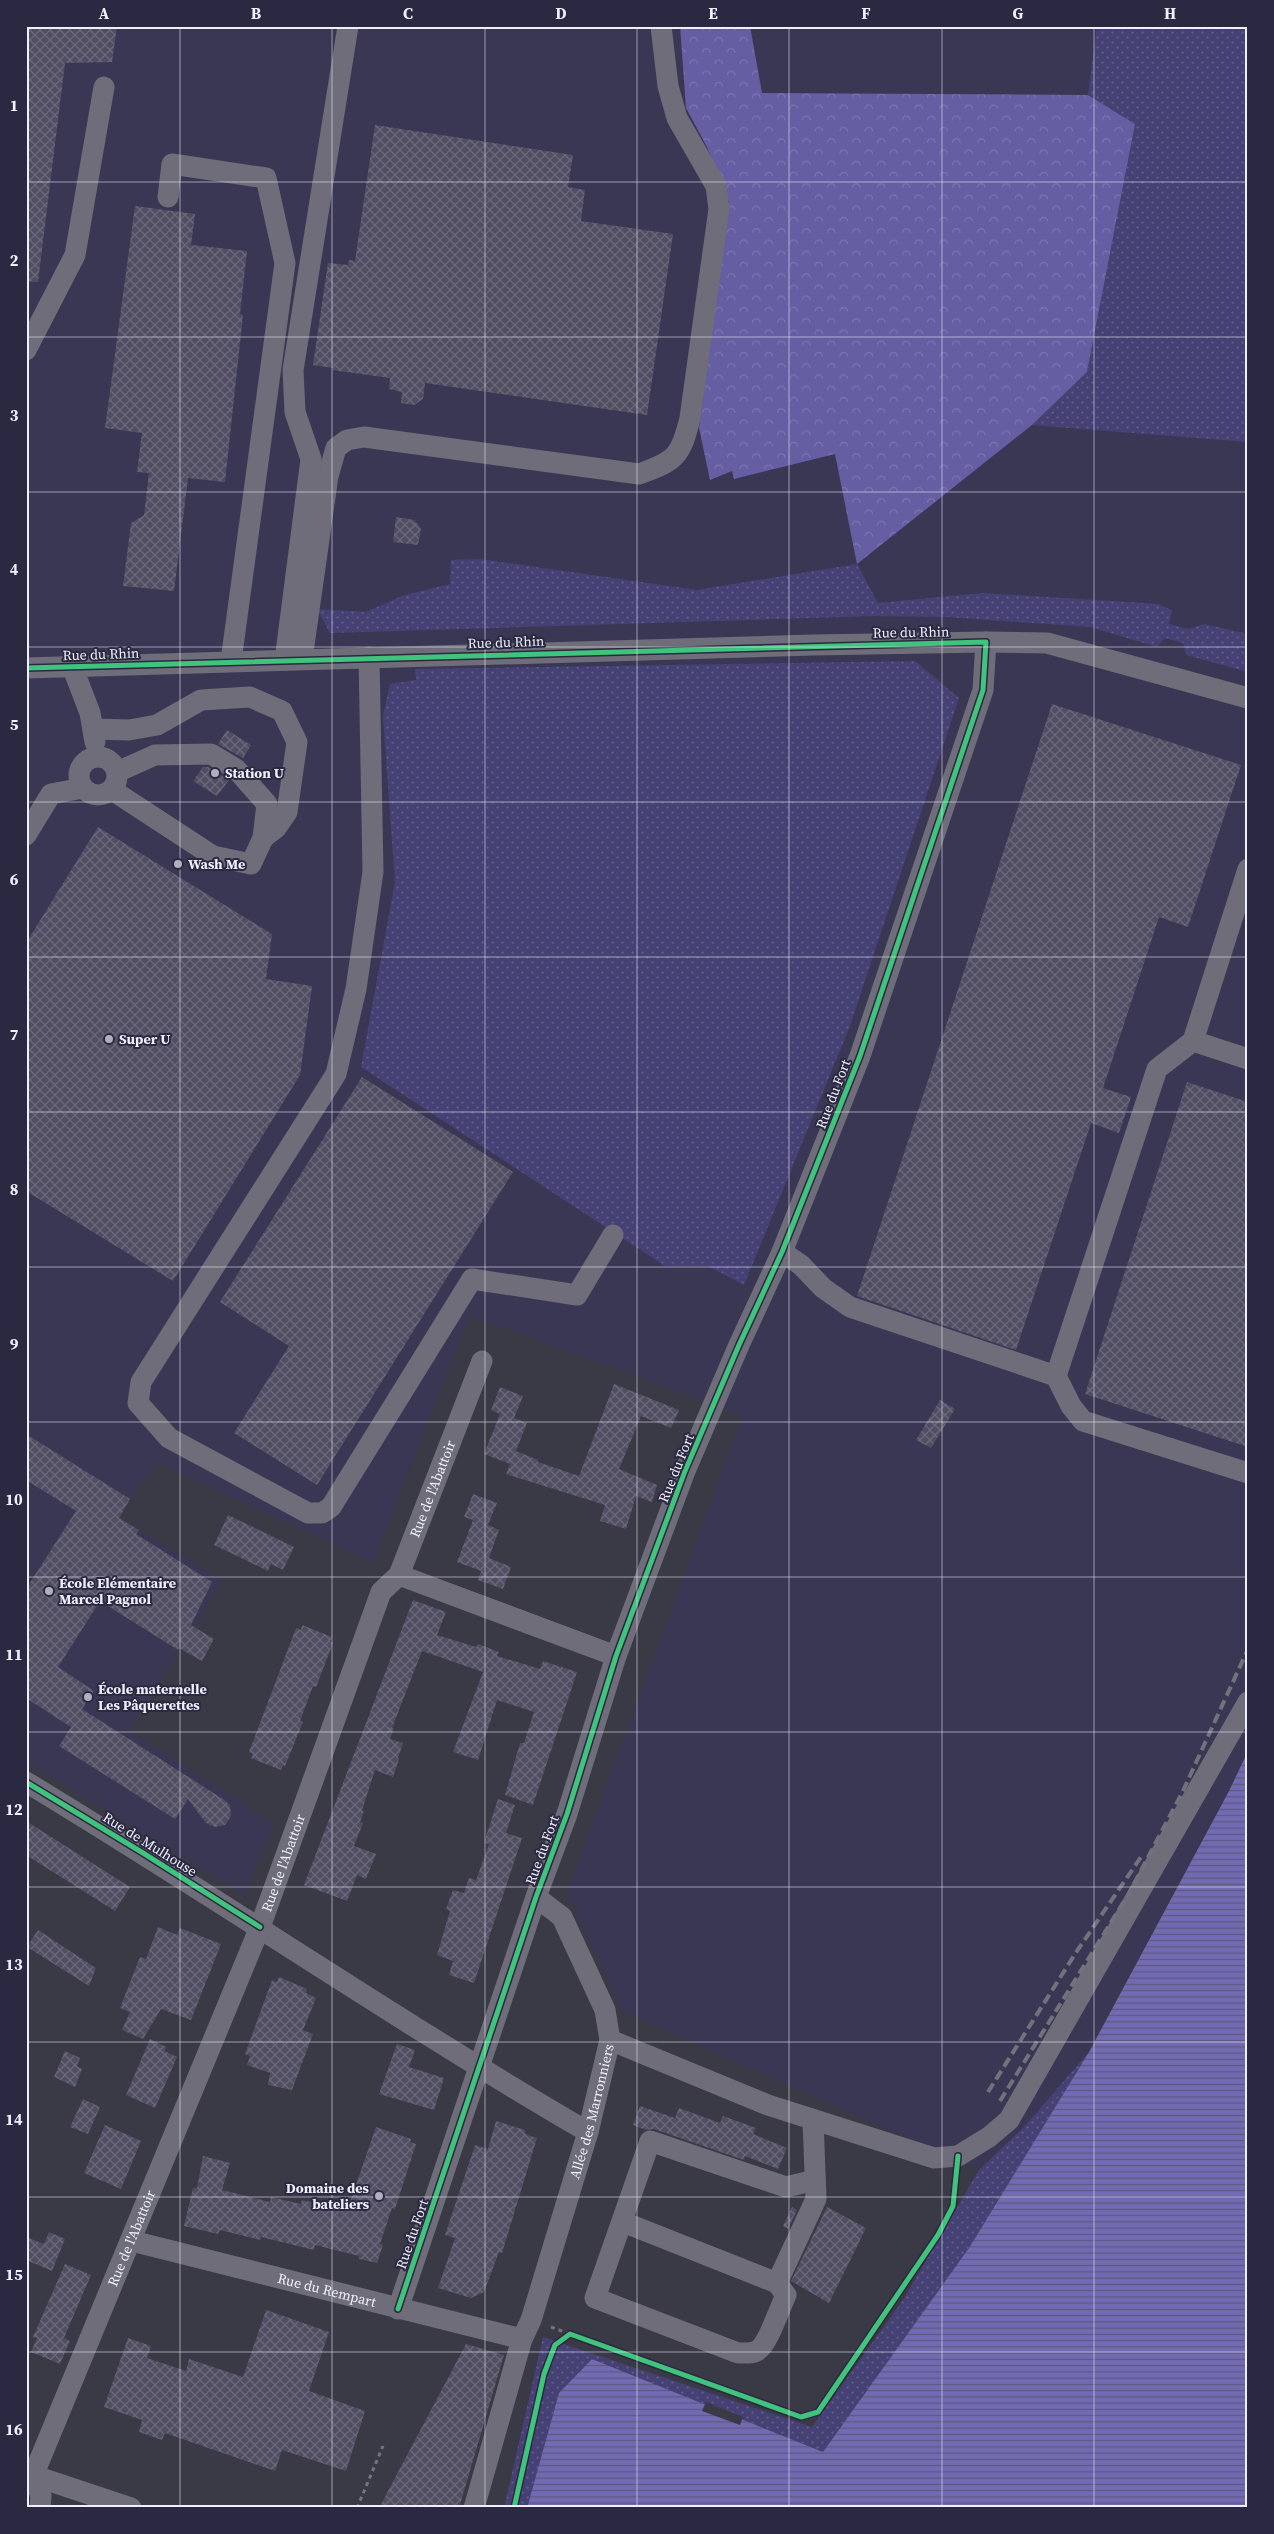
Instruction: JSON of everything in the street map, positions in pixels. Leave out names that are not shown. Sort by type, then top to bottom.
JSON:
[{"type":"street","points":[[293,659],[311,459],[295,412],[292,370],[348,26]]},
{"type":"street","points":[[293,659],[328,476],[336,448],[347,440],[364,437],[639,474],[664,465],[683,447],[690,418],[719,209],[716,186],[677,118],[668,86],[662,26]]},
{"type":"street","points":[[26,350],[75,255],[104,87]]},
{"type":"street","points":[[168,197],[172,164],[266,178],[285,263],[231,661]]},
{"type":"street","name":"Rue du Rhin","points":[[26,668],[369,657],[986,642],[1047,643],[1248,698]]},
{"type":"street","name":"Rue du Fort","points":[[398,2309],[480,2069],[536,1897],[567,1814],[616,1656],[685,1471],[739,1345],[782,1252],[860,1056],[980,700],[983,690],[986,642]]},
{"type":"street","points":[[369,657],[373,872],[356,989],[336,1074],[141,1382],[138,1403],[169,1438],[308,1513],[322,1513],[331,1506],[472,1279],[577,1295],[613,1234]]},
{"type":"street","points":[[72,666],[90,713],[98,756]]},
{"type":"street","points":[[93,728],[129,730],[157,725],[201,700],[250,697],[282,711],[297,742],[287,812],[276,828],[263,838]]},
{"type":"street","points":[[114,781],[110,760],[98,756],[87,760],[82,765],[79,776],[83,788],[93,794],[100,795],[114,781],[155,755],[211,754],[236,769],[267,804],[263,838],[251,864],[212,856],[114,781]]},
{"type":"street","points":[[26,835],[51,794],[83,788]]},
{"type":"street","points":[[1056,1376],[1157,1070],[1193,1040],[1248,869]]},
{"type":"street","points":[[1193,1040],[1248,1059]]},
{"type":"street","points":[[782,1252],[801,1264],[823,1288],[850,1306],[1056,1376],[1071,1406],[1083,1421],[1248,1474]]},
{"type":"street","name":"Rue de l'Abattoir","points":[[29,2476],[132,2241],[260,1927],[381,1592],[399,1575],[482,1361]]},
{"type":"street","points":[[399,1575],[616,1656]]},
{"type":"street","points":[[610,2040],[768,2105],[813,2120],[934,2158],[958,2156],[990,2137],[1010,2120],[1248,1702]]},
{"type":"street","name":"Rue de Mulhouse","points":[[26,1782],[143,1853],[480,2069],[588,2132]]},
{"type":"street","name":"Allée des Marronniers","points":[[474,2508],[522,2339],[531,2320],[588,2132],[610,2040],[605,2010],[562,1917],[536,1897]]},
{"type":"street","points":[[777,2283],[816,2199],[813,2120]]},
{"type":"street","points":[[623,2222],[777,2283],[786,2295],[765,2341],[759,2350],[751,2353],[738,2353],[596,2298],[650,2142],[786,2187],[815,2180]]},
{"type":"street","name":"Rue du Rempart","points":[[132,2241],[522,2339]]},
{"type":"street","points":[[29,2476],[41,2496],[40,2508]]},
{"type":"street","points":[[29,2476],[131,2508]]},
{"type":"path","points":[[358,2508],[384,2446]]},
{"type":"shaded area","points":[[26,26],[1248,26],[1248,1751],[1229,1791],[1089,2052],[1024,2127],[979,2170],[623,2011],[567,1893],[743,1415],[469,1315],[373,1562],[156,1462],[119,1518],[222,1581],[129,1730],[274,1824],[243,1894],[26,1761]]},
{"type":"shaded area","points":[[1097,26],[1248,26],[1248,442],[1032,425],[1087,372],[1135,124],[1088,95]]},
{"type":"shaded area","points":[[479,559],[697,590],[857,564],[878,603],[983,593],[1157,604],[1172,610],[1169,624],[1189,629],[1204,624],[1248,634],[1248,672],[1186,655],[1183,643],[1165,638],[1157,647],[1090,627],[946,617],[874,616],[330,633],[317,609],[366,612],[402,596],[450,584],[451,560]]},
{"type":"shaded area","points":[[915,661],[959,698],[850,1026],[744,1285],[708,1266],[665,1266],[361,1067],[395,882],[383,716],[390,684],[416,680],[415,669]]},
{"type":"shaded area","points":[[1248,1751],[1248,2508],[527,2508],[559,2393],[592,2359],[823,2452],[969,2248],[1089,2052],[1229,1791]]},
{"type":"shaded area","points":[[1089,2052],[969,2248],[823,2452],[592,2359],[559,2393],[527,2508],[504,2508],[543,2337],[812,2427],[903,2300],[979,2170],[1024,2127]]},
{"type":"green space","points":[[680,26],[750,26],[762,93],[1088,95],[1135,124],[1087,372],[1032,425],[857,564],[835,454],[734,479],[732,471],[710,480],[699,428],[729,202],[707,147],[686,108]]},
{"type":"pier","points":[[706,2402],[743,2417],[740,2425],[702,2411]]},
{"type":"building","points":[[26,26],[117,26],[112,62],[65,63],[38,282],[26,281]]},
{"type":"building","points":[[375,125],[573,155],[568,187],[585,190],[581,221],[673,234],[647,415],[425,383],[423,399],[414,405],[401,403],[402,392],[389,389],[390,378],[332,370],[333,368],[313,365],[328,263],[348,265],[349,260],[355,261]]},
{"type":"building","points":[[135,206],[195,214],[191,245],[247,251],[240,314],[243,315],[225,482],[188,478],[174,591],[123,586],[131,523],[144,515],[149,473],[137,472],[142,433],[105,428]]},
{"type":"building","points":[[396,517],[414,520],[421,528],[418,545],[393,542]]},
{"type":"building","points":[[1052,704],[1241,765],[1188,927],[1159,917],[1103,1088],[1131,1097],[1119,1133],[1091,1123],[1016,1350],[857,1296]]},
{"type":"building","points":[[227,730],[251,745],[243,758],[218,744]]},
{"type":"building","points":[[203,767],[208,767],[229,780],[217,796],[193,781]]},
{"type":"building","points":[[98,827],[272,934],[266,979],[312,986],[300,1075],[173,1281],[26,1191],[26,943]]},
{"type":"building","points":[[362,1077],[513,1172],[317,1485],[234,1433],[289,1346],[220,1302]]},
{"type":"building","points":[[1187,1082],[1248,1102],[1248,1447],[1085,1394]]},
{"type":"building","points":[[614,1384],[679,1410],[671,1428],[641,1416],[619,1469],[657,1485],[652,1502],[636,1496],[626,1529],[600,1521],[605,1505],[506,1474],[510,1464],[484,1454],[500,1414],[491,1410],[500,1387],[523,1396],[514,1418],[527,1423],[516,1451],[538,1460],[538,1462],[579,1476]]},
{"type":"building","points":[[940,1400],[955,1409],[931,1448],[916,1440]]},
{"type":"building","points":[[26,1434],[130,1499],[119,1518],[139,1530],[136,1534],[212,1582],[191,1625],[214,1639],[202,1661],[179,1648],[178,1650],[100,1601],[58,1667],[94,1691],[82,1709],[226,1801],[230,1806],[231,1816],[225,1825],[215,1827],[206,1823],[188,1799],[175,1819],[59,1746],[71,1727],[26,1698],[26,1589],[76,1511],[26,1480]]},
{"type":"building","points":[[473,1494],[497,1503],[488,1525],[499,1530],[489,1558],[511,1567],[503,1589],[478,1580],[481,1571],[457,1562],[473,1520],[464,1517]]},
{"type":"building","points":[[228,1515],[294,1547],[283,1570],[271,1564],[268,1571],[214,1545]]},
{"type":"building","points":[[413,1600],[446,1612],[437,1635],[476,1647],[478,1644],[499,1652],[497,1656],[540,1669],[543,1661],[577,1672],[533,1805],[505,1795],[520,1743],[524,1743],[534,1712],[497,1700],[478,1760],[453,1752],[483,1672],[422,1651],[392,1728],[394,1728],[390,1739],[403,1743],[393,1777],[375,1770],[362,1810],[364,1811],[360,1822],[363,1823],[354,1846],[376,1854],[366,1879],[357,1875],[347,1901],[304,1885]]},
{"type":"building","points":[[302,1625],[332,1637],[330,1641],[333,1643],[316,1687],[313,1686],[300,1721],[303,1722],[285,1766],[283,1765],[281,1770],[251,1758],[253,1754],[249,1752],[296,1628],[301,1630]]},
{"type":"building","points":[[498,1799],[515,1805],[506,1833],[522,1838],[474,1983],[449,1975],[453,1961],[437,1955],[450,1911],[446,1909],[453,1890],[464,1893],[469,1878],[476,1880],[489,1844],[484,1843]]},
{"type":"building","points":[[26,1821],[130,1887],[115,1911],[26,1855]]},
{"type":"building","points":[[158,1927],[177,1935],[180,1928],[221,1944],[191,2020],[161,2009],[143,2039],[122,2030],[130,2012],[120,2008],[140,1957],[146,1959]]},
{"type":"building","points":[[38,1930],[96,1968],[89,1986],[27,1947]]},
{"type":"building","points":[[279,1977],[307,1989],[306,1993],[316,1998],[303,2030],[313,2034],[292,2090],[268,2085],[270,2073],[247,2065],[250,2056],[245,2054],[272,1980],[277,1982]]},
{"type":"building","points":[[150,2039],[166,2047],[165,2051],[177,2057],[155,2108],[126,2095]]},
{"type":"building","points":[[397,2044],[415,2050],[409,2067],[444,2078],[434,2110],[379,2094]]},
{"type":"building","points":[[65,2051],[80,2058],[77,2066],[82,2069],[75,2087],[54,2077]]},
{"type":"building","points":[[83,2099],[100,2107],[88,2134],[70,2127]]},
{"type":"building","points":[[640,2106],[675,2118],[679,2108],[720,2123],[723,2116],[756,2128],[753,2134],[787,2148],[778,2169],[745,2156],[744,2160],[654,2129],[646,2130],[633,2125]]},
{"type":"building","points":[[496,2121],[525,2130],[525,2134],[537,2138],[502,2253],[499,2252],[484,2292],[471,2298],[438,2288],[455,2238],[445,2235],[475,2145],[488,2149]]},
{"type":"building","points":[[105,2125],[141,2141],[121,2189],[84,2173]]},
{"type":"building","name":"Domaine des bateliers","points":[[376,2127],[411,2139],[410,2142],[416,2144],[395,2209],[392,2208],[380,2244],[383,2245],[377,2263],[359,2259],[359,2256],[315,2245],[314,2250],[261,2237],[260,2240],[220,2230],[218,2234],[184,2226],[193,2188],[197,2188],[203,2156],[230,2163],[222,2190],[270,2202],[271,2197],[301,2204],[302,2200],[338,2208],[338,2205],[348,2208]]},
{"type":"building","points":[[792,2207],[797,2210],[788,2229],[783,2226]]},
{"type":"building","points":[[827,2207],[866,2228],[829,2303],[791,2281]]},
{"type":"building","points":[[49,2232],[65,2239],[52,2271],[26,2260],[26,2237],[44,2244]]},
{"type":"building","points":[[65,2264],[91,2275],[64,2338],[70,2341],[60,2364],[31,2352],[37,2338],[33,2337]]},
{"type":"building","points":[[266,2310],[329,2332],[309,2391],[365,2411],[346,2471],[282,2450],[275,2471],[165,2433],[162,2440],[139,2432],[142,2420],[104,2407],[128,2338],[151,2346],[147,2358],[186,2371],[189,2359],[243,2377]]},
{"type":"building","points":[[466,2344],[504,2355],[459,2508],[379,2508]]},
{"type":"railway","points":[[1000,2101],[1128,1895],[1183,1791],[1248,1649]]},
{"type":"railway","points":[[988,2092],[1075,1954],[1143,1854]]},
{"type":"cycle path","points":[[26,668],[986,642],[983,690],[860,1056],[782,1252],[739,1345],[685,1471],[616,1656],[567,1814],[536,1897],[398,2309]]},
{"type":"cycle path","points":[[26,1782],[260,1927]]},
{"type":"cycle path","points":[[514,2508],[544,2374],[555,2345],[570,2334],[801,2417],[818,2412],[938,2235],[953,2206],[958,2156]]},
{"type":"place","name":"Station U","points":[[215,773]]},
{"type":"place","name":"Wash Me","points":[[178,864]]},
{"type":"place","name":"Super U","points":[[109,1039]]},
{"type":"place","name":"École Elémentaire Marcel Pagnol","points":[[49,1591]]},
{"type":"place","name":"École maternelle Les Pâquerettes","points":[[88,1697]]},
{"type":"place","name":"Domaine des bateliers","points":[[379,2196]]}]
